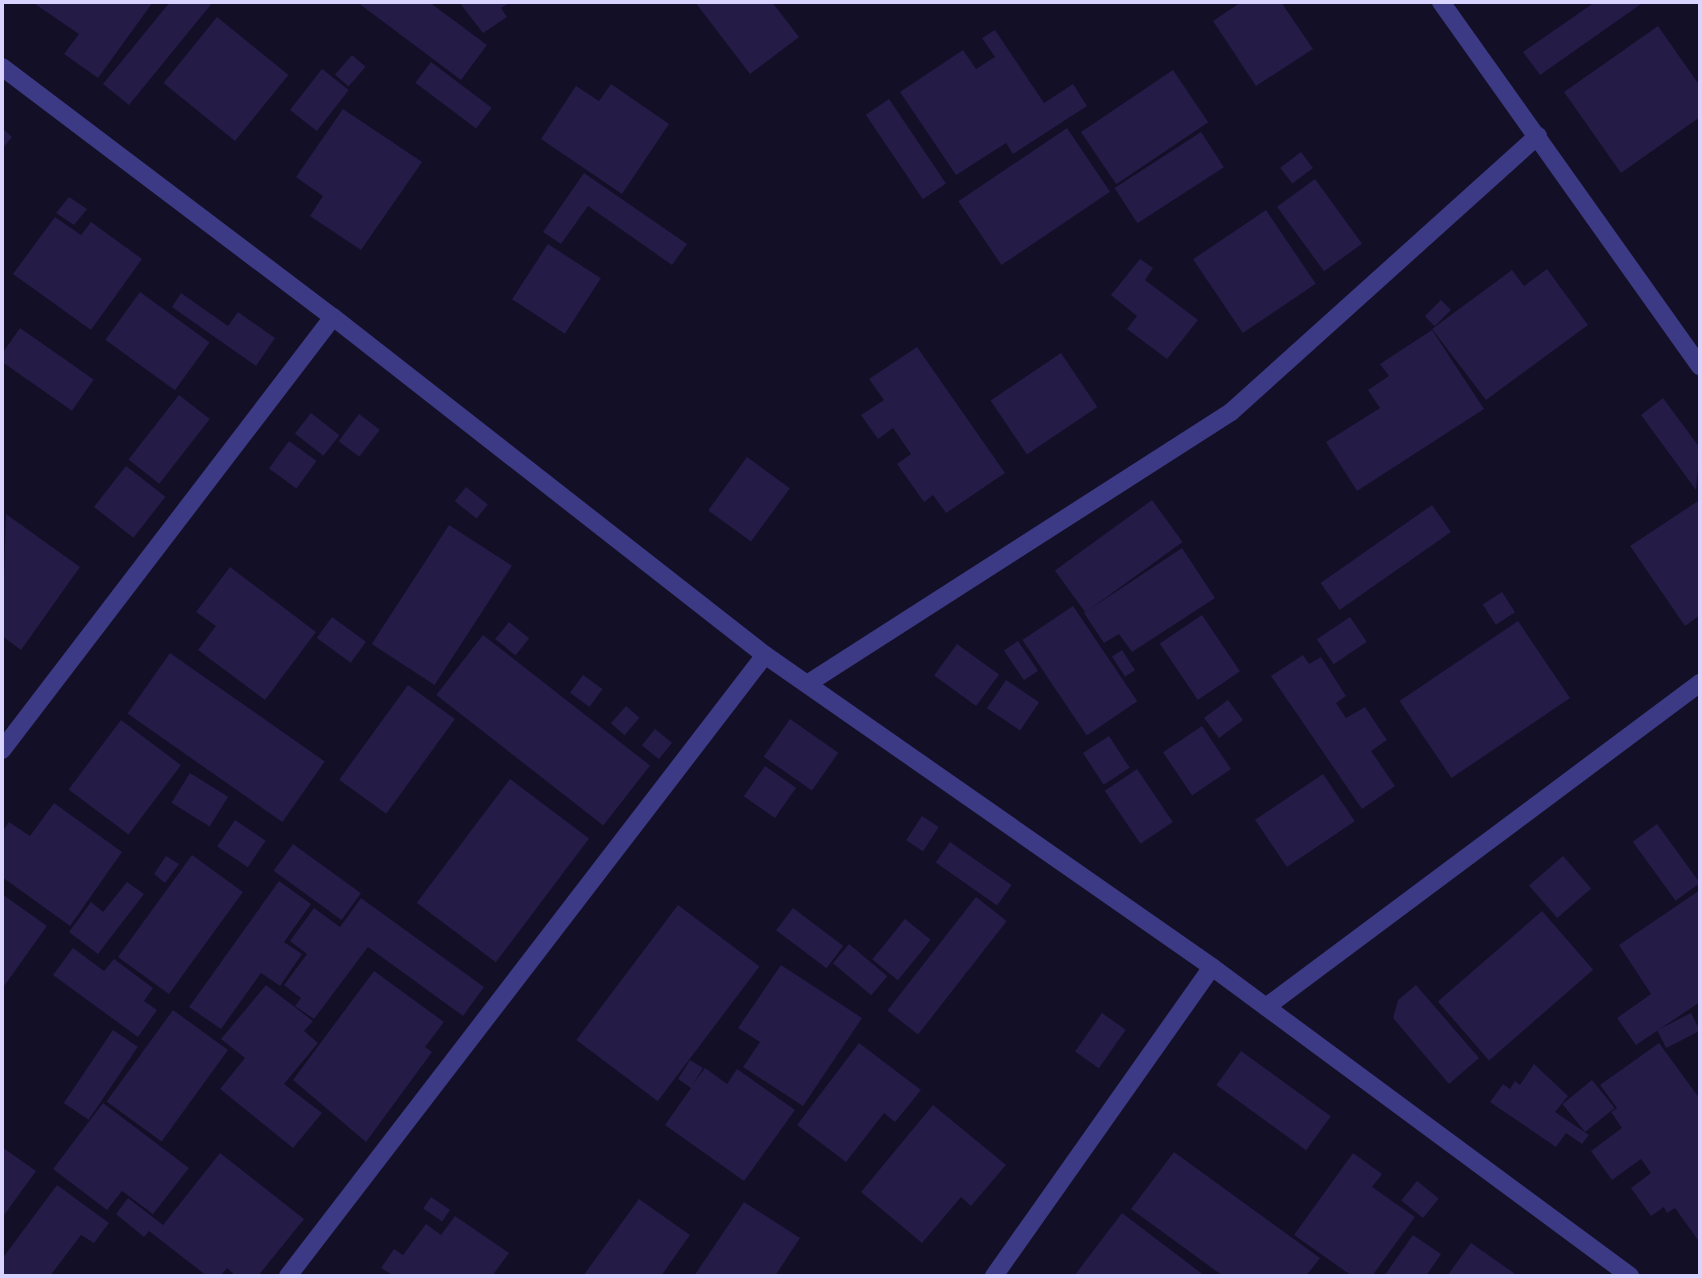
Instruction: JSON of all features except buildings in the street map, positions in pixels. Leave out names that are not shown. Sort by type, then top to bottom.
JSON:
[{"type":"street","points":[[1441,2],[1700,366]]},
{"type":"street","points":[[2,67],[333,317],[765,655],[1212,967],[1630,1276]]},
{"type":"street","points":[[807,684],[1231,412],[1538,136]]},
{"type":"street","points":[[2,750],[333,317]]},
{"type":"street","points":[[288,1276],[765,655]]},
{"type":"street","points":[[1266,1007],[1700,683]]},
{"type":"street","points":[[995,1276],[1212,967]]}]
